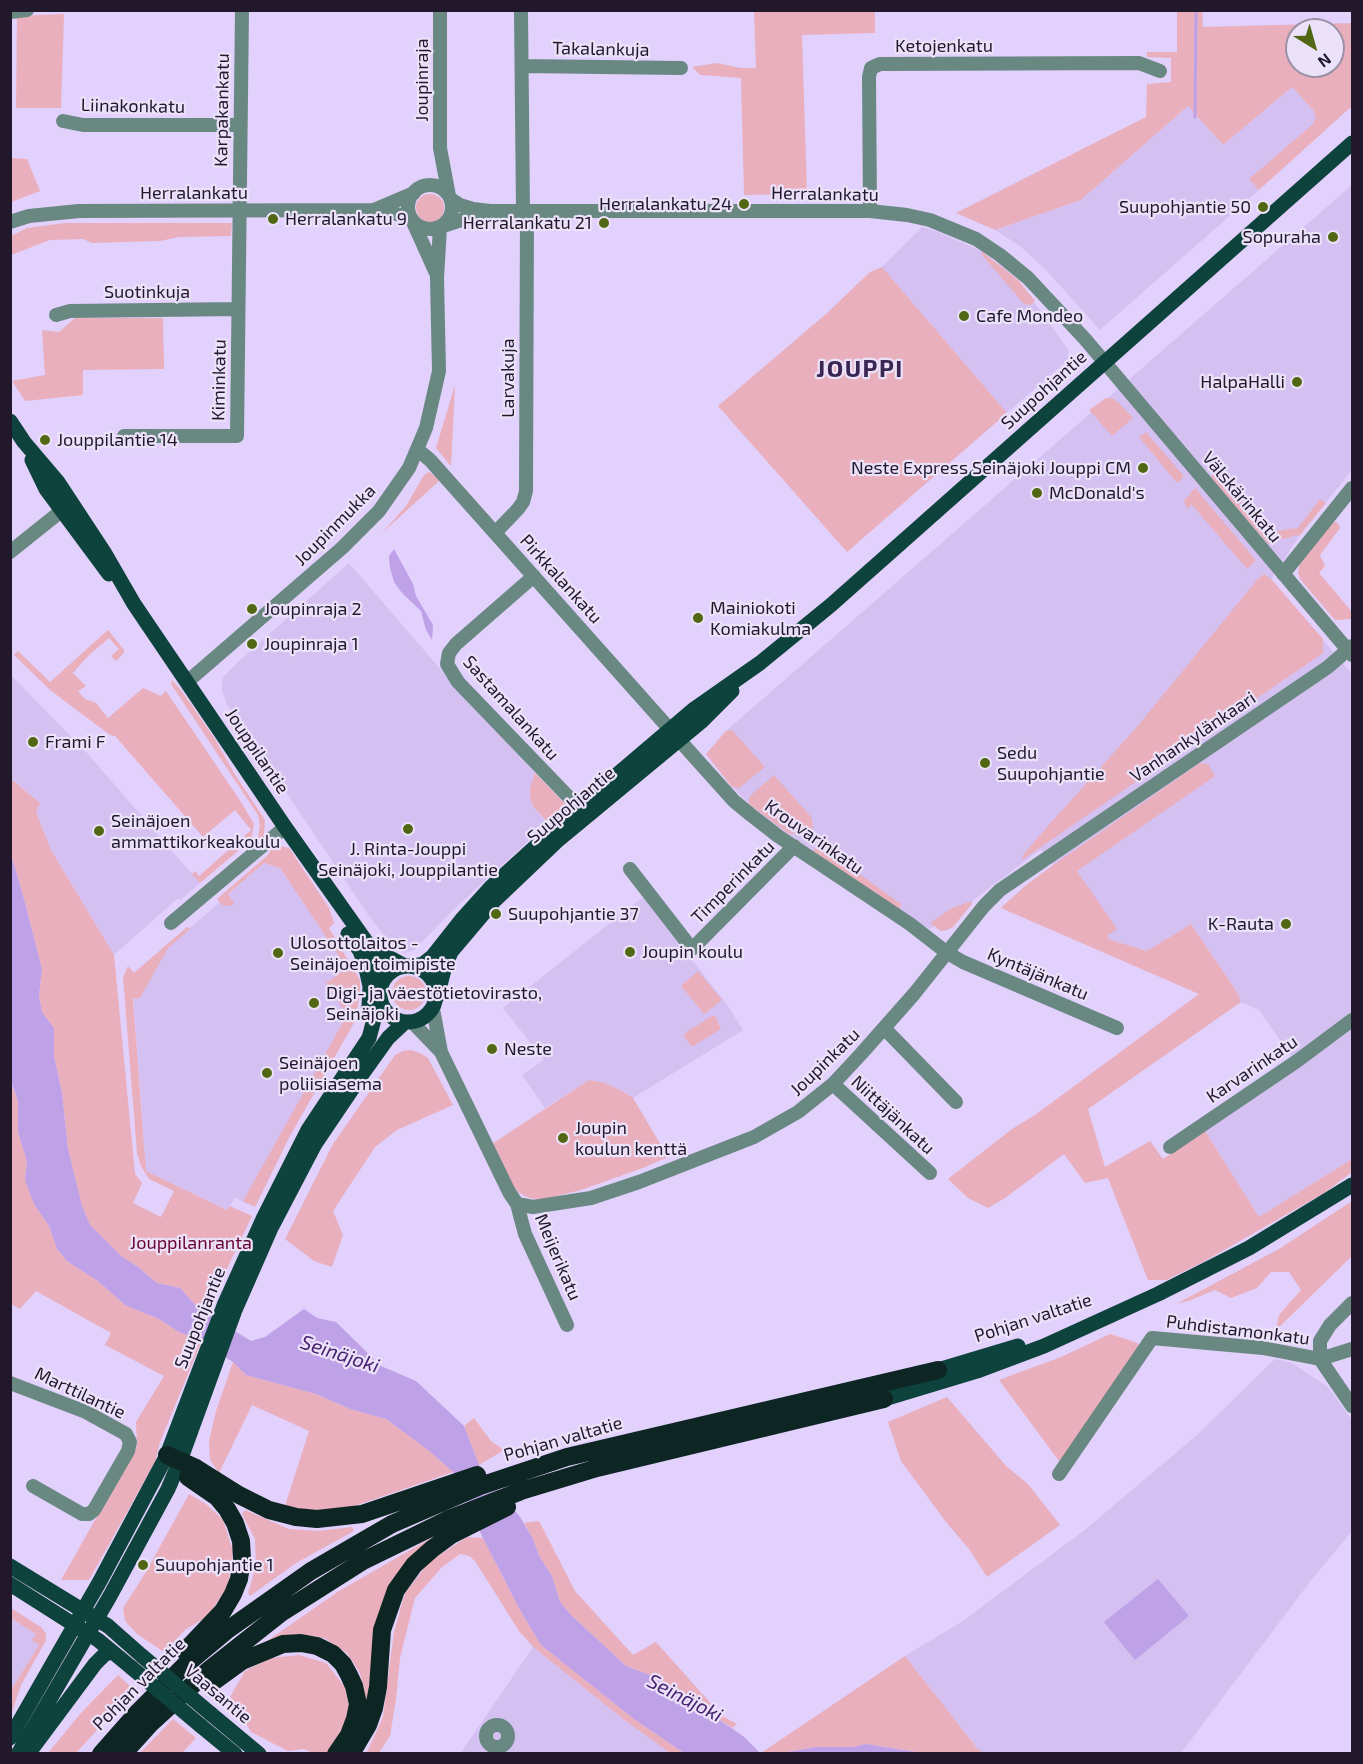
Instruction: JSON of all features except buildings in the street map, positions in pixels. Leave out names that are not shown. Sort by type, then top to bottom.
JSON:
[{"type":"highway","name":"Pohjan valtatie","points":[[518,1482],[530,1460],[567,1456],[938,1370]]},
{"type":"highway","name":"Pohjan valtatie","points":[[123,1754],[151,1723],[210,1669],[281,1613],[363,1561],[449,1528],[518,1482],[597,1468],[884,1400]]},
{"type":"highway","points":[[171,1463],[269,1510],[296,1517],[317,1519],[362,1514],[438,1496],[518,1482]]},
{"type":"highway","points":[[88,1754],[223,1611],[239,1579],[242,1558],[241,1541],[227,1509],[204,1487],[171,1463]]},
{"type":"highway","name":"Pohjan valtatie","points":[[101,1754],[139,1711],[184,1666],[226,1631],[265,1602],[348,1548],[438,1496]]},
{"type":"highway","points":[[351,1754],[360,1741],[374,1708],[378,1687],[382,1630],[396,1590],[414,1565],[432,1549],[449,1528]]},
{"type":"highway","points":[[134,1754],[178,1711],[223,1674],[265,1650],[283,1644],[301,1643],[317,1646],[333,1654],[343,1664],[354,1686],[358,1704],[355,1719],[349,1735],[336,1754]]},
{"type":"main road","name":"Suupohjantie","points":[[410,966],[423,964],[433,956],[491,887],[675,735],[702,721],[760,663],[831,605],[1353,143]]},
{"type":"main road","name":"Jouppilantie","points":[[10,421],[24,442],[58,482],[66,507],[104,552],[134,604],[285,827],[370,947],[380,968],[381,990]]},
{"type":"main road","name":"Suupohjantie","points":[[435,1003],[447,959],[471,927],[583,811]]},
{"type":"main road","points":[[346,915],[345,925],[363,958],[370,994],[367,1023],[351,1063]]},
{"type":"main road","name":"Jouppilantie","points":[[370,947],[410,966]]},
{"type":"main road","points":[[410,966],[430,975],[435,982],[435,1003],[421,1020],[409,1022],[396,1020],[388,1014],[383,1006],[381,990],[388,974],[396,968],[410,966]]},
{"type":"main road","name":"Suupohjantie","points":[[18,1754],[147,1531],[230,1307],[286,1169],[308,1130],[369,1038],[381,990]]},
{"type":"main road","name":"Suupohjantie","points":[[230,1307],[315,1144],[388,1038],[409,1022]]},
{"type":"main road","name":"Pohjan valtatie","points":[[884,1400],[980,1370],[1044,1346],[1158,1294],[1249,1248],[1353,1185]]},
{"type":"main road","name":"Pohjan valtatie","points":[[938,1370],[1112,1315]]},
{"type":"main road","name":"Suupohjantie","points":[[10,1738],[74,1625],[171,1463]]},
{"type":"main road","name":"Vaasantie","points":[[10,1566],[96,1618],[142,1656],[206,1720],[235,1754]]},
{"type":"main road","name":"Vaasantie","points":[[10,1584],[74,1625],[206,1720],[259,1754]]},
{"type":"main road","points":[[28,1754],[95,1664],[105,1654],[112,1652]]},
{"type":"street","points":[[10,12],[27,10]]},
{"type":"street","name":"Karpakankatu","points":[[240,211],[242,10]]},
{"type":"street","name":"Joupinraja","points":[[440,10],[440,148],[450,198]]},
{"type":"street","name":"Larvakuja","points":[[495,533],[518,510],[526,491],[525,211],[521,10]]},
{"type":"street","name":"Ketojenkatu","points":[[870,211],[869,77],[871,68],[880,64],[1139,63],[1160,71]]},
{"type":"street","name":"Takalankuja","points":[[522,66],[681,68]]},
{"type":"street","name":"Liinakonkatu","points":[[63,121],[83,125],[240,125]]},
{"type":"street","name":"Joupinraja","points":[[417,190],[431,178],[440,148]]},
{"type":"street","points":[[428,185],[440,187],[450,198],[451,216],[442,226],[429,230],[412,220],[408,205],[417,190],[428,185]]},
{"type":"street","name":"Herralankatu","points":[[378,209],[417,190]]},
{"type":"street","name":"Herralankatu","points":[[450,198],[460,205],[490,211],[870,211],[930,220],[976,239],[1000,255],[1028,278],[1104,362]]},
{"type":"street","name":"Herralankatu","points":[[10,222],[29,216],[79,211],[378,209],[412,220]]},
{"type":"street","name":"Kiminkatu","points":[[124,436],[237,436],[240,211]]},
{"type":"street","name":"Herralankatu","points":[[442,226],[490,211]]},
{"type":"street","name":"Joupinmukka","points":[[412,220],[437,278]]},
{"type":"street","name":"Joupinmukka","points":[[187,682],[325,563],[376,515],[418,450],[426,428],[438,371],[437,278],[442,226]]},
{"type":"street","name":"Suotinkuja","points":[[56,315],[70,311],[238,309]]},
{"type":"street","name":"Välskärinkatu","points":[[1104,362],[1283,574],[1351,650]]},
{"type":"street","name":"Pirkkalankatu","points":[[418,450],[430,460],[675,735]]},
{"type":"street","points":[[1283,574],[1353,488]]},
{"type":"street","points":[[10,552],[66,507]]},
{"type":"street","name":"Sastamalankatu","points":[[534,576],[456,644],[449,653],[447,664],[458,682],[583,811]]},
{"type":"street","name":"Vanhankylänkaari","points":[[946,952],[1000,890],[1351,650]]},
{"type":"street","name":"Krouvarinkatu","points":[[675,735],[734,801],[794,846],[910,924],[946,952]]},
{"type":"street","points":[[171,923],[285,827]]},
{"type":"street","name":"Timperinkatu","points":[[630,869],[692,949],[794,846]]},
{"type":"street","name":"Joupinkatu","points":[[518,1204],[542,1206],[591,1198],[621,1189],[764,1132],[798,1113],[833,1084],[914,994],[946,952]]},
{"type":"street","name":"Kyntäjänkatu","points":[[946,952],[963,962],[1117,1028]]},
{"type":"street","points":[[435,1003],[441,1052],[501,1177],[518,1204]]},
{"type":"street","name":"Karvarinkatu","points":[[1170,1147],[1353,1020]]},
{"type":"street","points":[[409,1022],[441,1052]]},
{"type":"street","points":[[884,1028],[956,1102]]},
{"type":"street","name":"Niittäjänkatu","points":[[833,1084],[930,1173]]},
{"type":"street","name":"Meijerikatu","points":[[518,1204],[525,1234],[567,1324]]},
{"type":"street","points":[[1353,1303],[1330,1325],[1320,1341],[1320,1359],[1353,1349]]},
{"type":"street","name":"Puhdistamonkatu","points":[[1059,1474],[1152,1338],[1263,1348],[1320,1359],[1353,1406]]},
{"type":"street","name":"Marttilantie","points":[[10,1383],[86,1412],[126,1434],[130,1442],[128,1451],[94,1510],[89,1514],[82,1514],[33,1486]]},
{"type":"shaded area","points":[[1292,87],[1313,110],[1316,116],[1313,124],[1250,179],[1259,190],[1100,330],[1046,270],[1020,246],[995,230],[1081,200],[1188,106],[1223,145]]},
{"type":"shaded area","points":[[1352,185],[1352,470],[1300,535],[1271,579],[1352,674],[1352,1159],[1259,1217],[1205,1131],[1298,1066],[1259,1010],[1241,1002],[1237,992],[1191,924],[1147,951],[1108,939],[1041,849],[972,901],[971,905],[947,930],[941,931],[935,926],[929,929],[766,819],[732,787],[706,754],[726,731]]},
{"type":"shaded area","points":[[922,227],[981,251],[1004,268],[1018,280],[1068,349],[1069,359],[1007,413],[882,267]]},
{"type":"shaded area","points":[[349,563],[447,677],[535,773],[530,788],[530,798],[533,806],[548,823],[455,908],[414,950],[404,953],[392,945],[369,916],[227,704],[222,691],[222,678]]},
{"type":"shaded area","name":"Seinäjoen ammattikorkeakoulu","points":[[10,674],[87,753],[200,883],[180,900],[178,898],[114,955],[51,850],[36,812],[40,803],[11,778]]},
{"type":"shaded area","points":[[264,863],[280,868],[357,982],[353,1019],[334,1048],[247,1204],[235,1197],[228,1210],[146,1171],[132,979]]},
{"type":"shaded area","name":"Joupin koulu","points":[[643,897],[728,1006],[743,1030],[633,1098],[605,1083],[590,1080],[545,1108],[522,1075],[544,1060],[503,1008]]},
{"type":"shaded area","points":[[1275,1359],[1292,1363],[1328,1387],[1352,1420],[1352,1531],[1309,1583],[1181,1753],[983,1753],[905,1656],[963,1621],[1086,1529],[1197,1435]]},
{"type":"shaded area","points":[[11,1608],[46,1634],[46,1640],[21,1685],[11,1715]]},
{"type":"shaded area","points":[[533,1647],[623,1719],[670,1753],[460,1754]]},
{"type":"green space","points":[[754,11],[875,11],[875,33],[802,35],[807,194],[744,195],[741,78],[700,75],[692,67],[717,63],[741,68],[756,68]]},
{"type":"green space","points":[[1177,11],[1202,11],[1203,27],[1285,25],[1285,78],[1345,78],[1345,23],[1352,23],[1352,106],[1259,190],[1249,179],[1313,124],[1316,117],[1313,110],[1292,87],[1223,145],[1188,106],[1081,200],[995,230],[956,213],[1146,117],[1147,84],[1171,82],[1171,58],[1147,57],[1147,52],[1177,52]]},
{"type":"green space","points":[[64,14],[61,108],[16,108],[17,16]]},
{"type":"green space","points":[[11,158],[27,159],[40,191],[11,202]]},
{"type":"green space","points":[[430,194],[440,198],[444,208],[440,218],[430,222],[420,218],[416,208],[420,198]]},
{"type":"green space","points":[[65,223],[232,223],[231,236],[92,243],[83,239],[50,240],[11,255],[11,236],[27,228]]},
{"type":"green space","points":[[981,251],[1018,280],[1035,301],[1031,305],[1024,304]]},
{"type":"green space","points":[[882,267],[1007,413],[847,552],[718,406],[826,314],[870,272]]},
{"type":"green space","points":[[75,318],[163,318],[164,369],[83,370],[83,395],[25,401],[12,381],[45,375],[42,330],[59,332]]},
{"type":"green space","points":[[455,385],[451,466],[436,448]]},
{"type":"green space","points":[[1106,398],[1112,398],[1119,403],[1133,418],[1112,436],[1089,410]]},
{"type":"green space","points":[[1146,432],[1183,475],[1177,483],[1139,437]]},
{"type":"green space","points":[[429,472],[440,480],[381,534],[406,506],[424,475]]},
{"type":"green space","points":[[1216,472],[1266,532],[1298,528],[1320,499],[1326,503],[1300,535],[1272,541],[1268,544],[1212,479],[1211,476]]},
{"type":"green space","points":[[1195,488],[1255,559],[1247,569],[1192,505],[1187,509],[1184,501]]},
{"type":"green space","points":[[1333,521],[1338,523],[1340,528],[1320,555],[1325,566],[1319,573],[1352,612],[1352,619],[1335,620],[1300,579],[1298,572],[1300,563]]},
{"type":"green space","points":[[1264,574],[1271,579],[1323,639],[1323,653],[1022,860],[1023,855],[1136,728]]},
{"type":"green space","points":[[108,630],[124,653],[116,661],[111,656],[119,649],[109,638],[73,673],[86,686],[78,691],[85,699],[96,703],[108,718],[143,688],[161,696],[166,691],[254,824],[251,840],[200,883],[192,874],[195,871],[199,876],[251,830],[235,810],[203,837],[115,736],[110,735],[50,690],[14,655],[18,651],[50,682]]},
{"type":"green space","points":[[172,680],[215,739],[265,820],[264,834],[260,840],[258,815],[171,684]]},
{"type":"green space","points":[[732,730],[765,767],[739,788],[732,787],[706,754],[726,731]]},
{"type":"green space","points":[[1200,763],[1208,764],[1215,776],[1077,871],[1117,929],[1108,935],[1108,939],[1147,951],[1191,924],[1237,992],[1241,1002],[1088,1109],[1105,1167],[1150,1141],[1163,1159],[1205,1131],[1259,1217],[1352,1159],[1352,1172],[1324,1193],[1203,1262],[1166,1280],[1148,1280],[1108,1178],[1085,1183],[1064,1154],[988,1208],[968,1198],[948,1179],[1012,1129],[1035,1115],[1199,994],[1001,908],[1052,866]]},
{"type":"green space","points":[[535,773],[567,806],[548,823],[533,806],[530,798],[530,788]]},
{"type":"green space","points":[[774,775],[812,818],[813,829],[789,834],[748,803],[750,796]]},
{"type":"green space","name":"Jouppilanranta","points":[[10,778],[40,803],[36,812],[51,850],[114,955],[135,1174],[142,1183],[133,1203],[161,1217],[174,1191],[149,1179],[141,1166],[137,1153],[123,977],[128,966],[134,973],[187,927],[190,929],[168,948],[140,998],[133,999],[146,1171],[227,1210],[230,1206],[252,1216],[214,1296],[209,1315],[199,1309],[180,1288],[157,1283],[121,1256],[90,1225],[82,1206],[68,1149],[62,1093],[54,1056],[54,1028],[42,1012],[39,996],[42,969],[11,859]]},
{"type":"green space","points":[[278,845],[289,848],[329,908],[334,923],[329,928],[360,980],[360,993],[355,1021],[290,1136],[255,1207],[243,1201],[347,1015],[326,983],[347,968],[280,868],[264,863],[228,894],[234,903],[231,906],[222,905],[217,899],[267,856],[273,847]]},
{"type":"green space","points":[[822,847],[901,904],[899,910],[813,851]]},
{"type":"green space","points":[[972,901],[953,927],[941,931],[930,923],[952,908]]},
{"type":"green space","points":[[698,971],[722,1000],[704,1014],[681,986]]},
{"type":"green space","points":[[409,976],[421,981],[426,993],[421,1005],[409,1010],[397,1005],[392,993],[397,981]]},
{"type":"green space","points":[[715,1016],[721,1029],[691,1046],[684,1036],[685,1033]]},
{"type":"green space","points":[[411,1050],[428,1058],[453,1105],[397,1130],[375,1147],[333,1211],[343,1235],[332,1267],[314,1261],[285,1239],[333,1144],[395,1055]]},
{"type":"green space","points":[[589,1080],[605,1083],[633,1098],[668,1157],[581,1190],[540,1200],[529,1198],[518,1192],[509,1181],[492,1144]]},
{"type":"green space","points":[[10,1081],[18,1101],[18,1132],[27,1161],[25,1180],[34,1204],[49,1226],[57,1249],[67,1261],[98,1281],[125,1305],[159,1319],[179,1332],[197,1339],[200,1345],[160,1442],[155,1462],[89,1580],[61,1580],[137,1446],[136,1422],[164,1376],[105,1345],[111,1333],[36,1291],[20,1309],[11,1304]]},
{"type":"green space","points":[[1352,1201],[1352,1256],[1276,1330],[1279,1315],[1301,1290],[1289,1272],[1271,1272],[1257,1288],[1231,1298],[1215,1290],[1176,1304],[1279,1249]]},
{"type":"green space","points":[[1110,1334],[1144,1346],[1062,1465],[999,1380],[1061,1357]]},
{"type":"green space","points":[[233,1362],[246,1375],[316,1394],[350,1409],[386,1419],[453,1472],[346,1509],[312,1512],[284,1509],[309,1431],[252,1405],[219,1473],[210,1460],[209,1441],[216,1411]]},
{"type":"green space","points":[[947,1397],[1006,1466],[1028,1484],[1060,1525],[987,1577],[969,1549],[901,1461],[888,1422]]},
{"type":"green space","points":[[474,1418],[491,1441],[504,1450],[479,1465],[464,1426]]},
{"type":"green space","points":[[189,1494],[206,1504],[223,1520],[233,1551],[228,1586],[208,1616],[185,1630],[164,1652],[137,1634],[125,1621],[123,1608],[146,1572]]},
{"type":"green space","points":[[245,1510],[289,1529],[318,1531],[352,1527],[354,1531],[296,1563],[250,1596],[248,1593],[256,1566],[255,1539],[242,1514]]},
{"type":"green space","points":[[539,1521],[575,1591],[633,1655],[656,1642],[722,1716],[737,1724],[732,1728],[658,1678],[626,1666],[571,1615],[560,1602],[552,1576],[539,1556],[524,1523]]},
{"type":"green space","points":[[440,1533],[392,1583],[376,1620],[366,1717],[365,1696],[360,1673],[347,1653],[324,1638],[300,1634],[254,1650],[339,1591]]},
{"type":"green space","points":[[467,1537],[483,1538],[541,1645],[634,1719],[684,1753],[670,1753],[623,1719],[533,1647],[519,1631],[475,1561],[469,1556],[460,1554],[442,1567],[415,1598],[400,1658],[390,1736],[379,1753],[366,1754],[383,1717],[394,1632],[405,1593],[430,1561]]},
{"type":"green space","points":[[11,1608],[42,1628],[46,1634],[46,1640],[21,1685],[11,1715],[11,1690],[39,1645],[32,1640],[36,1634],[11,1618]]},
{"type":"green space","points":[[299,1655],[326,1663],[345,1687],[351,1715],[338,1741],[327,1753],[313,1753],[304,1749],[288,1751],[251,1732],[230,1697],[245,1671],[271,1658]]},
{"type":"green space","points":[[905,1656],[983,1753],[922,1753],[866,1744],[853,1747],[816,1747],[782,1753],[761,1753]]},
{"type":"green space","points":[[118,1675],[134,1690],[76,1753],[48,1753],[81,1713]]},
{"type":"green space","points":[[173,1719],[196,1738],[182,1753],[140,1753]]},
{"type":"water","points":[[394,549],[413,584],[416,596],[433,625],[432,640],[426,630],[421,611],[394,582],[389,556]]},
{"type":"water","name":"Seinäjoki","points":[[11,859],[42,969],[39,996],[42,1012],[54,1028],[54,1056],[62,1093],[68,1149],[82,1206],[90,1225],[121,1256],[157,1283],[180,1288],[199,1309],[251,1341],[265,1337],[304,1309],[317,1318],[336,1322],[381,1366],[416,1381],[464,1426],[479,1465],[520,1517],[533,1539],[539,1556],[552,1576],[560,1602],[571,1615],[626,1666],[658,1678],[743,1736],[759,1752],[777,1753],[684,1753],[634,1719],[541,1645],[483,1538],[453,1472],[428,1450],[386,1419],[350,1409],[316,1394],[246,1375],[233,1362],[197,1339],[179,1332],[159,1319],[125,1305],[98,1281],[67,1261],[57,1249],[49,1226],[34,1204],[25,1180],[27,1161],[18,1132],[18,1101],[11,1081]]},
{"type":"water","points":[[1158,1579],[1189,1616],[1135,1660],[1104,1622]]},
{"type":"water","points":[[866,1744],[922,1753],[782,1753],[816,1747],[853,1747]]},
{"type":"waterway","points":[[1195,117],[1196,10]]},
{"type":"place","name":"Herralankatu 24","points":[[744,204]]},
{"type":"place","name":"Suupohjantie 50","points":[[1263,207]]},
{"type":"place","name":"Herralankatu 9","points":[[273,219]]},
{"type":"place","name":"Herralankatu 21","points":[[604,223]]},
{"type":"place","name":"Sopuraha","points":[[1333,237]]},
{"type":"place","name":"Cafe Mondeo","points":[[964,316]]},
{"type":"place","name":"HalpaHalli","points":[[1297,382]]},
{"type":"place","name":"Jouppilantie 14","points":[[45,440]]},
{"type":"place","name":"Neste Express Seinäjoki Jouppi CM","points":[[1143,468]]},
{"type":"place","name":"McDonald's","points":[[1037,493]]},
{"type":"place","name":"Joupinraja 2","points":[[252,609]]},
{"type":"place","name":"Mainiokoti Komiakulma","points":[[698,618]]},
{"type":"place","name":"Joupinraja 1","points":[[252,644]]},
{"type":"place","name":"Frami F","points":[[33,742]]},
{"type":"place","name":"Sedu Suupohjantie","points":[[985,763]]},
{"type":"place","name":"J. Rinta-Jouppi Seinäjoki, Jouppilantie","points":[[408,829]]},
{"type":"place","name":"Seinäjoen ammattikorkeakoulu","points":[[99,831]]},
{"type":"place","name":"Suupohjantie 37","points":[[496,914]]},
{"type":"place","name":"K-Rauta","points":[[1286,924]]},
{"type":"place","name":"Joupin koulu","points":[[630,952]]},
{"type":"place","name":"Ulosottolaitos - Seinäjoen toimipiste","points":[[278,953]]},
{"type":"place","name":"Digi- ja väestötietovirasto, Seinäjoki","points":[[314,1003]]},
{"type":"place","name":"Neste","points":[[492,1049]]},
{"type":"place","name":"Seinäjoen poliisiasema","points":[[267,1073]]},
{"type":"place","name":"Joupin koulun kenttä","points":[[563,1138]]},
{"type":"place","name":"Suupohjantie 1","points":[[143,1565]]},
{"type":"district","name":"JOUPPI","points":[[860,369]]}]
